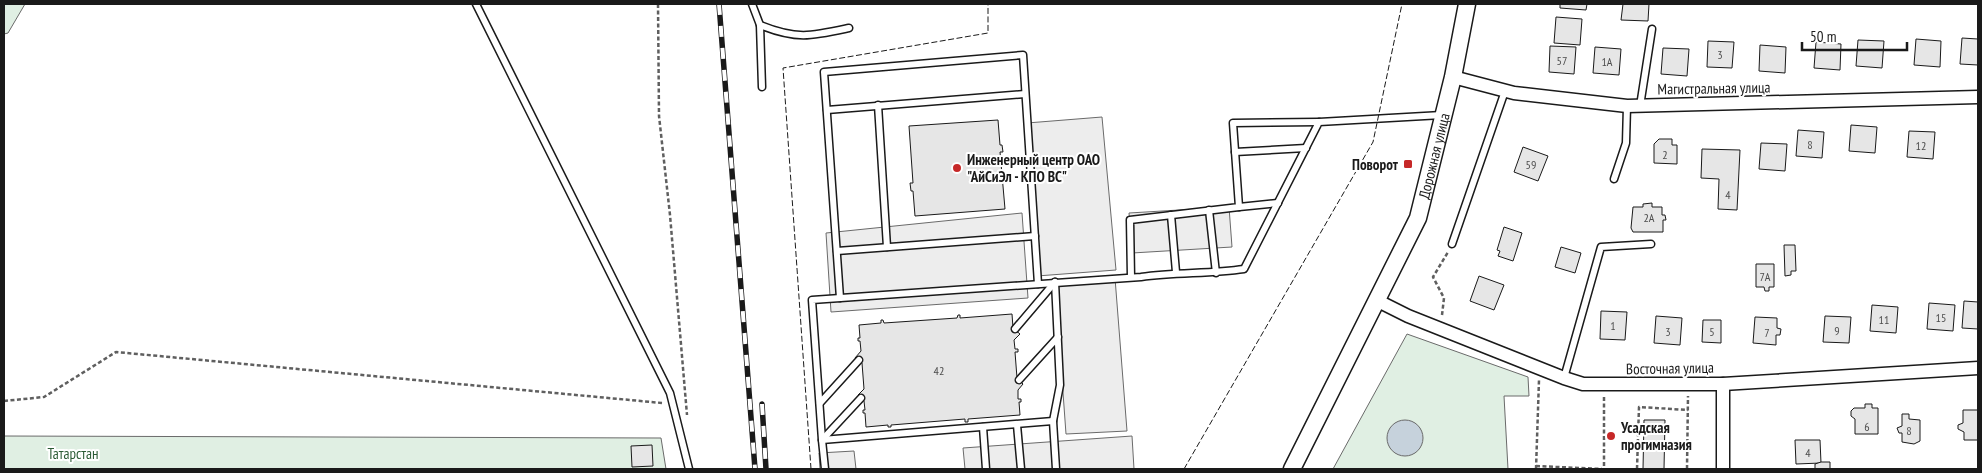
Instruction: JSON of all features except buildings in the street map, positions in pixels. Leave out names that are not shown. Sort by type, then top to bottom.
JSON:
[{"type":"street","name":"Дорожная улица","points":[[1296,465],[1418,218],[1453,76],[1467,4]]},
{"type":"street","name":"Магистральная улица","points":[[1453,76],[1505,91],[1634,106],[1978,97]]},
{"type":"street","name":"Восточная улица","points":[[1378,301],[1440,329],[1583,384],[1604,386],[1723,384],[1978,368]]},
{"type":"street","points":[[1723,384],[1723,469]]},
{"type":"street","points":[[1285,469],[1296,465]]},
{"type":"lane","points":[[476,4],[670,393],[689,469]]},
{"type":"lane","points":[[752,4],[760,25],[762,88]]},
{"type":"lane","points":[[760,25],[783,34],[802,35],[849,28]]},
{"type":"lane","points":[[1614,179],[1626,142],[1652,29]]},
{"type":"lane","points":[[840,298],[824,72],[1013,56],[1023,56],[1038,284]]},
{"type":"lane","points":[[1452,244],[1505,91]]},
{"type":"lane","points":[[827,110],[1025,94]]},
{"type":"lane","points":[[878,106],[887,247]]},
{"type":"lane","points":[[1239,207],[1233,123],[1319,122],[1443,115]]},
{"type":"lane","points":[[825,469],[812,300],[1131,277],[1176,272],[1216,273],[1244,269],[1319,122]]},
{"type":"lane","points":[[1235,152],[1306,148]]},
{"type":"lane","points":[[1131,277],[1130,220],[1278,203]]},
{"type":"lane","points":[[1209,210],[1216,273]]},
{"type":"lane","points":[[1172,215],[1176,272]]},
{"type":"lane","points":[[837,251],[1035,236]]},
{"type":"lane","points":[[1564,378],[1601,247],[1651,244]]},
{"type":"lane","points":[[1015,330],[1055,282]]},
{"type":"lane","points":[[1055,282],[1060,385],[1053,422],[1056,469]]},
{"type":"lane","points":[[1019,380],[1058,337]]},
{"type":"lane","points":[[820,403],[858,360]]},
{"type":"lane","points":[[822,440],[861,398]]},
{"type":"lane","points":[[822,440],[1053,422]]},
{"type":"lane","points":[[1018,425],[1020,469]]},
{"type":"lane","points":[[983,427],[986,469]]},
{"type":"path","points":[[658,4],[659,116],[670,215],[688,420]]},
{"type":"path","points":[[1440,329],[1444,298],[1433,277],[1452,244]]},
{"type":"path","points":[[4,401],[44,397],[116,352],[672,404]]},
{"type":"path","points":[[1540,369],[1536,468],[1603,469],[1604,386]]},
{"type":"path","points":[[1687,469],[1688,384]]},
{"type":"path","points":[[1637,469],[1639,407],[1688,410]]},
{"type":"green space","points":[[4,4],[25,4],[8,33],[4,34]]},
{"type":"green space","points":[[1407,334],[1528,377],[1529,396],[1504,396],[1508,469],[1333,469]]},
{"type":"green space","name":"Татарстан","points":[[4,436],[661,438],[666,469],[4,469]]},
{"type":"shaded area","points":[[1102,117],[1116,270],[1037,276],[1027,123]]},
{"type":"shaded area","points":[[1229,207],[1232,247],[1132,253],[1129,213]]},
{"type":"shaded area","points":[[1022,213],[1028,298],[831,312],[826,233]]},
{"type":"shaded area","points":[[1115,278],[1127,431],[1066,434],[1055,282]]},
{"type":"shaded area","points":[[1405,420],[1412,421],[1418,425],[1422,431],[1422,445],[1418,451],[1412,455],[1405,456],[1398,455],[1392,451],[1388,445],[1387,438],[1388,431],[1392,425],[1398,421]]},
{"type":"shaded area","points":[[1132,436],[1134,469],[965,469],[963,448]]},
{"type":"shaded area","points":[[854,451],[856,469],[820,469],[819,453]]},
{"type":"railway","points":[[719,4],[755,469]]},
{"type":"railway","points":[[762,404],[766,469]]},
{"type":"fence","points":[[811,469],[783,68],[988,33],[988,4]]},
{"type":"fence","points":[[1184,469],[1373,142],[1402,4]]},
{"type":"place","name":"Поворот","points":[[1408,164]]},
{"type":"place","name":"Инженерный центр ОАО \"АйСиЭл - КПО ВС\"","points":[[957,168]]},
{"type":"place","name":"Усадская прогимназия","points":[[1611,436]]}]
